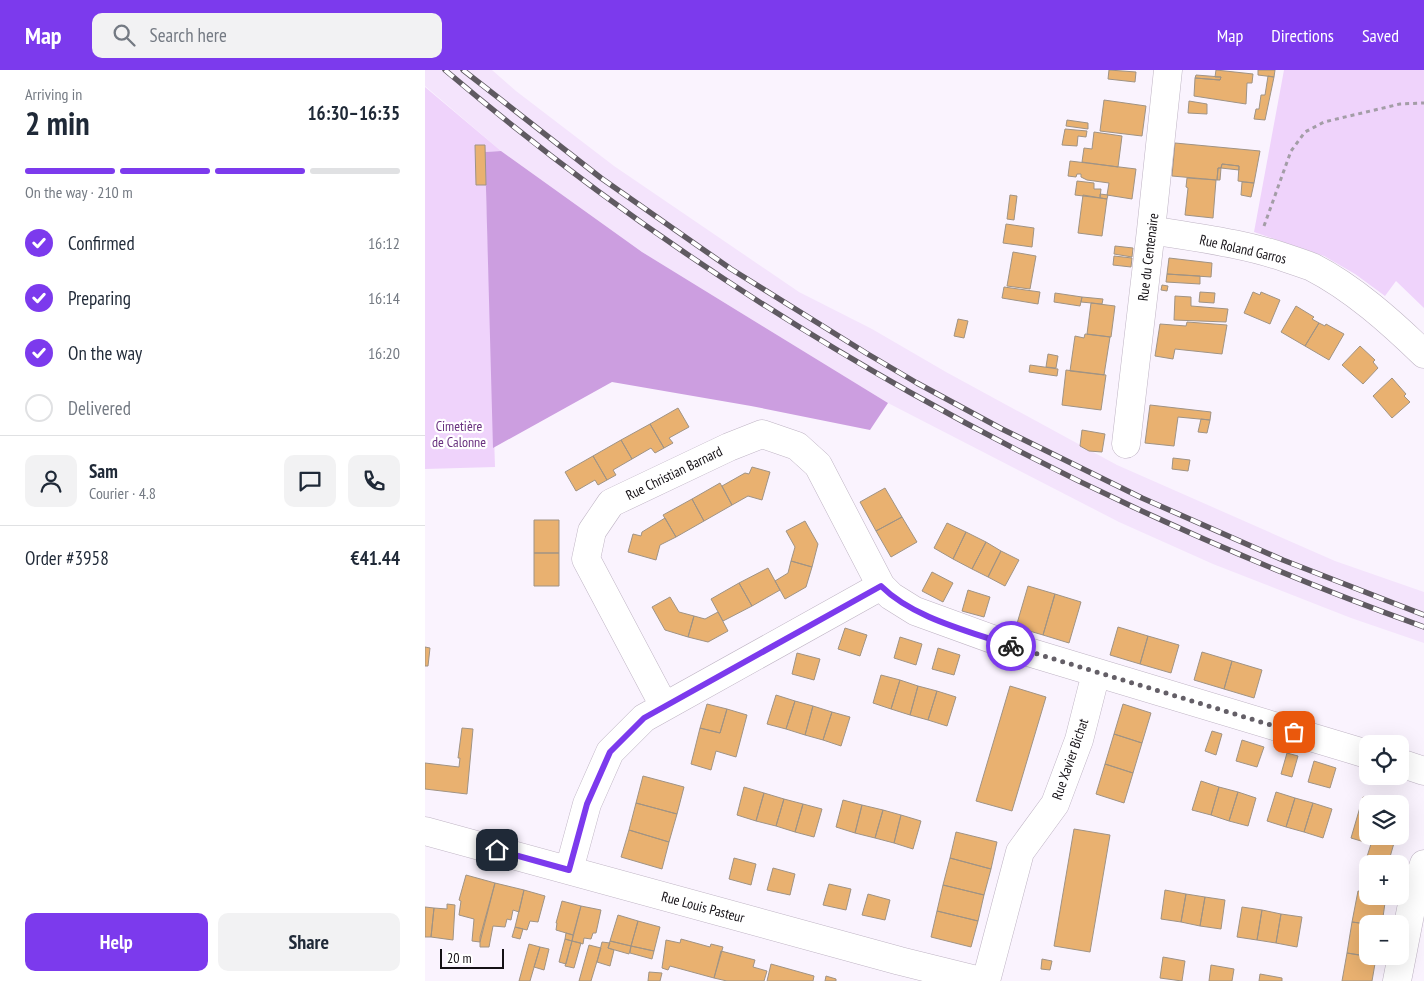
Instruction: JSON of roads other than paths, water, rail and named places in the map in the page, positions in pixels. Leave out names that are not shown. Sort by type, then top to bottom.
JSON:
[{"type":"street","name":"Rue du Centenaire","points":[[1126,444],[1168,70]]},
{"type":"street","name":"Rue Roland Garros","points":[[1151,230],[1226,242],[1256,249],[1311,267],[1357,296],[1405,335],[1424,354]]},
{"type":"street","name":"Rue Christian Barnard","points":[[664,706],[586,559],[592,532],[611,503],[729,446],[762,434],[797,446],[818,465],[881,586]]},
{"type":"street","points":[[569,870],[587,804],[610,752],[644,718],[881,586],[891,596],[923,614],[1025,651],[1359,752]]},
{"type":"street","name":"Rue Xavier Bichat","points":[[986,981],[1019,852],[1055,804],[1079,740],[1096,673]]},
{"type":"street","points":[[1409,766],[1424,770]]},
{"type":"street","name":"Rue Louis Pasteur","points":[[425,831],[900,961],[981,981]]},
{"type":"street","points":[[1397,981],[1415,894],[1424,864]]},
{"type":"railway","points":[[445,70],[555,159],[669,242],[788,320],[909,392],[1034,459],[1162,520],[1292,576],[1424,627]]},
{"type":"railway","points":[[463,70],[601,178],[731,269],[917,383],[1002,429],[1142,498],[1283,560],[1424,615]]},
{"type":"park label","name":"Cimetière de Calonne","points":[[459,434]]}]
